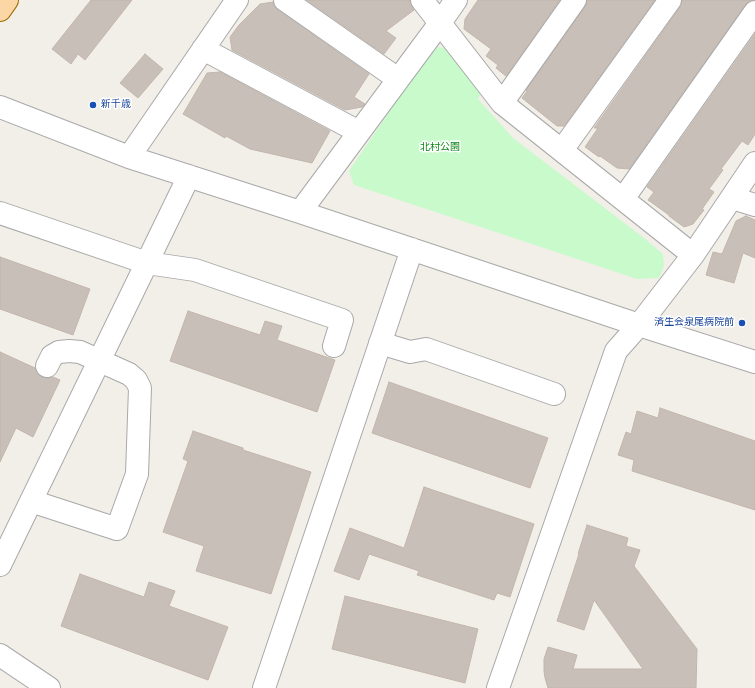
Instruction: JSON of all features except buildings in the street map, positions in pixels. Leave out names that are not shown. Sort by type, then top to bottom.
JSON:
[{"type":"main road","points":[[0,10],[7,0]]},
{"type":"street","points":[[129,156],[237,0]]},
{"type":"street","points":[[285,0],[398,79]]},
{"type":"street","points":[[422,0],[502,103],[693,255]]},
{"type":"street","points":[[300,212],[456,0]]},
{"type":"street","points":[[502,103],[574,0]]},
{"type":"street","points":[[562,150],[670,0]]},
{"type":"street","points":[[623,199],[755,12]]},
{"type":"street","points":[[203,49],[359,132]]},
{"type":"street","points":[[0,107],[129,156],[755,362]]},
{"type":"street","points":[[498,688],[616,351],[639,325],[693,255],[755,163]]},
{"type":"street","points":[[0,565],[189,176]]},
{"type":"street","points":[[732,198],[755,205]]},
{"type":"street","points":[[0,213],[147,263],[195,270],[342,320],[334,346]]},
{"type":"street","points":[[264,688],[412,249]]},
{"type":"street","points":[[380,343],[410,352],[426,349],[554,394]]},
{"type":"street","points":[[31,501],[117,529],[137,474],[140,388],[136,380],[129,374],[80,352],[59,352],[52,356],[47,366]]},
{"type":"street","points":[[0,655],[50,688]]},
{"type":"green space","name":"北村公園","points":[[433,47],[450,48],[483,89],[478,99],[513,138],[663,254],[664,266],[659,278],[637,279],[354,185],[349,171]]},
{"type":"place","name":"新千歳","points":[[93,105]]},
{"type":"place","name":"済生会泉尾病院前","points":[[742,323]]}]
